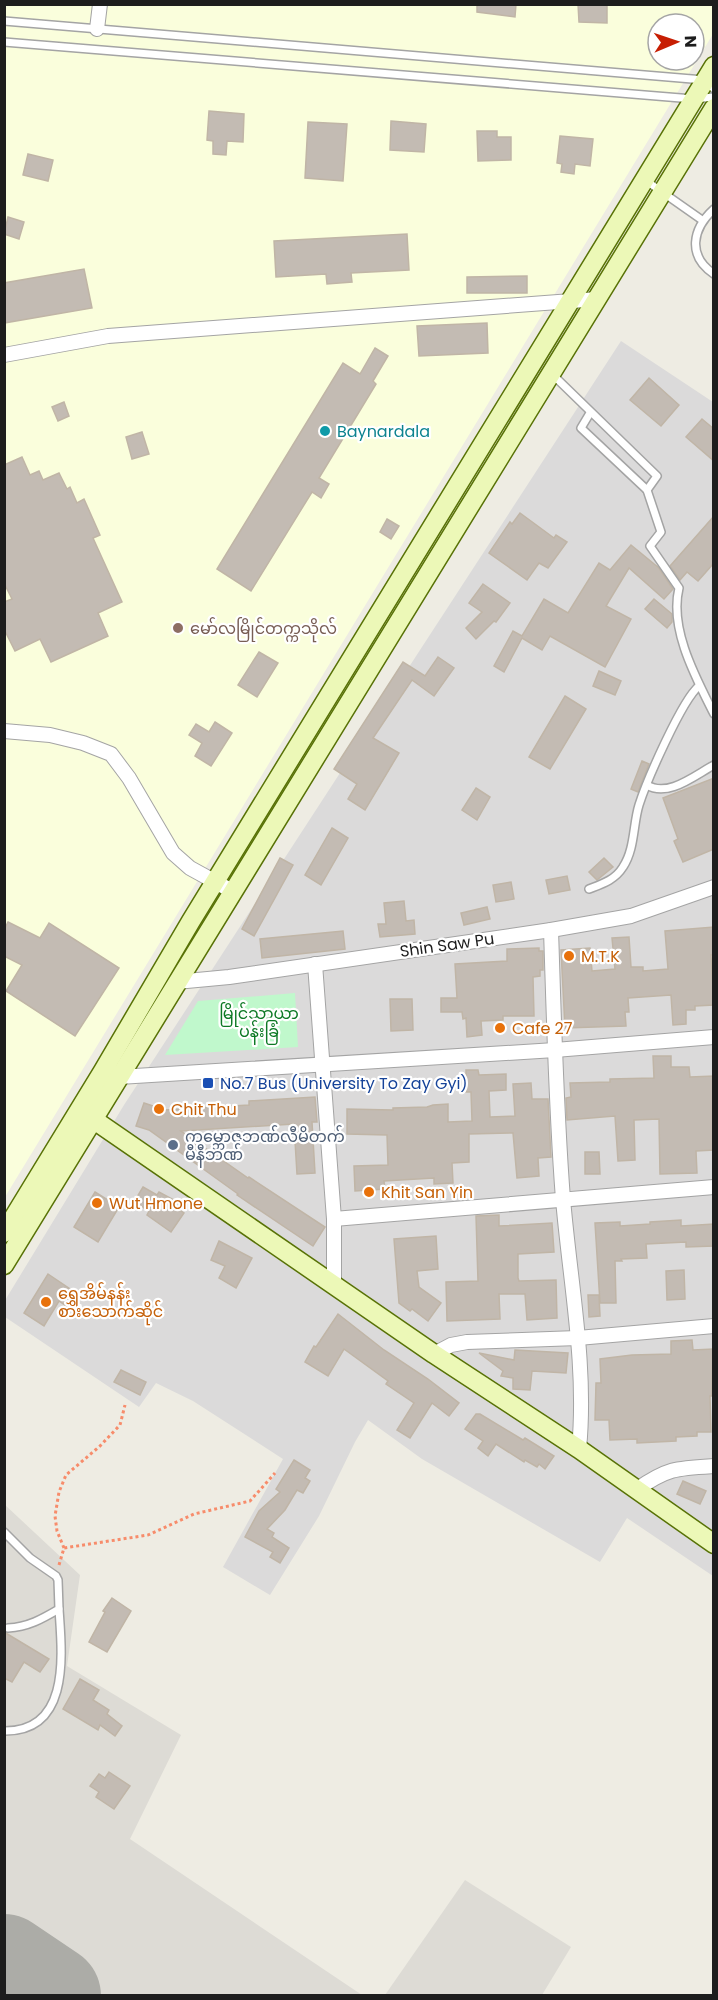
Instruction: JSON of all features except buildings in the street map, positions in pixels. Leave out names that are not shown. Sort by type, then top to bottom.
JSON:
[{"type":"main road","points":[[4,1265],[111,1074],[191,921],[693,99],[710,78]]},
{"type":"main road","points":[[111,1074],[176,982],[451,539],[714,108]]},
{"type":"main road","points":[[430,529],[451,539]]},
{"type":"main road","points":[[4,1233],[86,1115]]},
{"type":"main road","points":[[86,1115],[434,1354],[579,1449],[714,1544]]},
{"type":"street","points":[[97,29],[100,4]]},
{"type":"street","points":[[4,355],[108,336],[598,299]]},
{"type":"street","points":[[4,731],[50,735],[83,742],[111,754],[129,778],[173,853],[190,868],[232,891]]},
{"type":"street","name":"Shin Saw Pu","points":[[176,982],[229,977],[551,930],[631,916],[714,887]]},
{"type":"street","points":[[551,930],[563,1198],[578,1338],[581,1421],[579,1449]]},
{"type":"street","points":[[315,964],[334,1219],[334,1285]]},
{"type":"street","points":[[111,1074],[322,1065],[714,1037]]},
{"type":"street","points":[[334,1219],[714,1187]]},
{"type":"street","points":[[434,1354],[451,1345],[466,1342],[578,1338],[714,1326]]},
{"type":"street","points":[[636,1490],[654,1478],[675,1469],[714,1466]]},
{"type":"lane","points":[[4,21],[710,78]]},
{"type":"lane","points":[[4,42],[693,99],[714,97]]},
{"type":"lane","points":[[644,179],[702,220]]},
{"type":"lane","points":[[714,209],[702,220],[697,232],[696,246],[699,259],[707,270],[714,274]]},
{"type":"lane","points":[[552,374],[657,476],[647,490]]},
{"type":"lane","points":[[590,413],[581,428],[647,490],[661,532],[650,546],[679,588],[676,602],[682,638],[689,663],[714,714]]},
{"type":"lane","points":[[589,890],[610,880],[623,867],[636,828],[638,807],[646,785],[687,700],[699,686]]},
{"type":"lane","points":[[646,785],[653,789],[663,790],[714,765]]},
{"type":"lane","points":[[4,1532],[30,1558],[56,1576],[58,1580],[61,1671],[58,1692],[52,1707],[38,1721],[25,1728],[4,1731]]},
{"type":"lane","points":[[8,1628],[19,1628],[39,1621],[59,1609]]},
{"type":"path","points":[[56,1576],[64,1548],[57,1531],[55,1516],[59,1492],[66,1475],[100,1446],[120,1425],[125,1404]]},
{"type":"path","points":[[64,1548],[148,1535],[194,1514],[250,1501],[276,1473]]},
{"type":"shaded area","name":"မော်လမြိုင်တက္ကသိုလ်","points":[[5,5],[713,5],[713,34],[706,45],[706,12],[646,12],[646,72],[690,72],[5,1197]]},
{"type":"shaded area","points":[[621,341],[713,402],[713,1576],[627,1518],[600,1562],[422,1459],[368,1420],[319,1516],[270,1595],[223,1567],[283,1459],[193,1401],[156,1383],[139,1407],[5,1317],[4,1302],[124,1105]]},
{"type":"shaded area","points":[[4,1504],[80,1575],[67,1666],[181,1735],[130,1839],[362,1995],[5,1995]]},
{"type":"shaded area","points":[[465,1880],[571,1947],[542,1995],[385,1995]]},
{"type":"green space","name":"မြိုင်သာယာ ပန်းခြံ","points":[[295,993],[298,1047],[165,1055],[198,1001]]},
{"type":"runway","points":[[4,1965],[50,1996]]},
{"type":"place","name":"Baynardala","points":[[325,431]]},
{"type":"place","name":"မော်လမြိုင်တက္ကသိုလ်","points":[[178,628]]},
{"type":"place","name":"M.T.K","points":[[569,956]]},
{"type":"place","name":"Cafe 27","points":[[500,1028]]},
{"type":"place","name":"No.7 Bus (University To Zay Gyi)","points":[[208,1083]]},
{"type":"place","name":"Chit Thu","points":[[159,1109]]},
{"type":"place","name":"ကမ္ဘောဇဘဏ်လီမိတက် မီနီဘဏ်","points":[[173,1145]]},
{"type":"place","name":"Khit San Yin","points":[[369,1192]]},
{"type":"place","name":"Wut Hmone","points":[[97,1203]]},
{"type":"place","name":"ရွှေအိမ်နန်း စားသောက်ဆိုင်","points":[[46,1302]]}]
